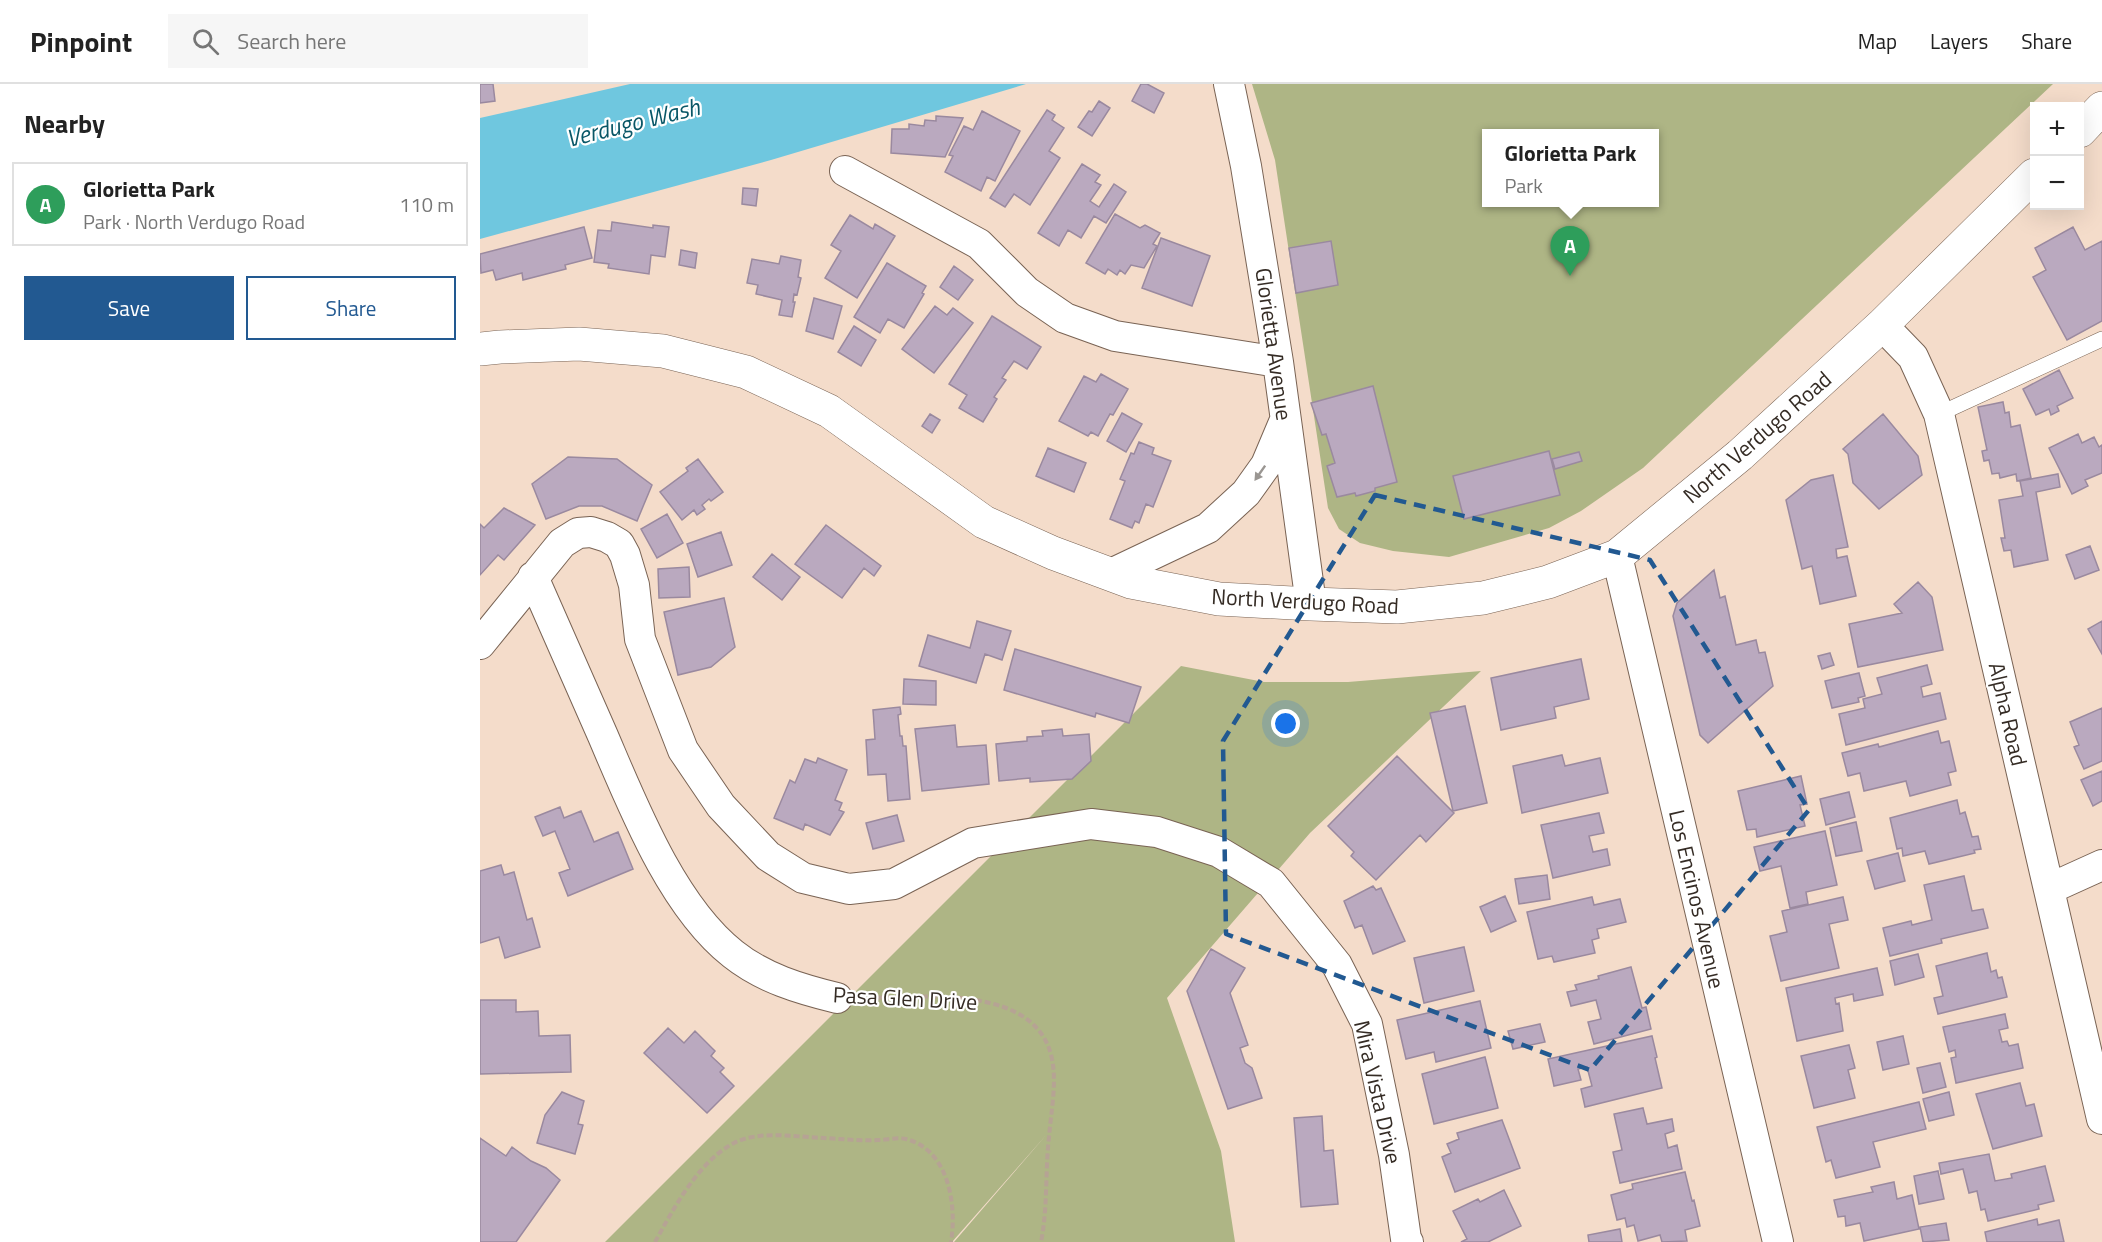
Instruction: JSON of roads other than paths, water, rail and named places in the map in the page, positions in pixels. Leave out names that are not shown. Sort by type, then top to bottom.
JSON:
[{"type":"main road","points":[[2084,126],[2102,108]]},
{"type":"main road","name":"North Verdugo Road","points":[[480,350],[579,344],[663,351],[746,372],[830,411],[984,522],[1053,553],[1131,582],[1219,599],[1311,604],[1397,607],[1483,598],[1548,582],[1617,556],[1740,455],[1882,325],[2030,179]]},
{"type":"street","name":"Glorietta Avenue","points":[[1229,84],[1246,166],[1278,362],[1311,604]]},
{"type":"street","points":[[845,171],[979,244],[1028,292],[1065,318],[1115,336],[1278,362]]},
{"type":"street","name":"Alpha Road","points":[[1882,325],[1913,357],[1939,414],[2102,1119]]},
{"type":"street","points":[[1111,574],[1208,528],[1246,493],[1266,465],[1285,420]]},
{"type":"street","name":"Mira Vista Drive","points":[[533,578],[562,543],[578,533],[591,532],[619,544],[625,555],[634,585],[640,639],[683,750],[721,806],[768,856],[803,878],[849,889],[894,884],[973,843],[1091,824],[1157,832],[1219,852],[1271,883],[1337,965],[1366,1024],[1394,1155],[1403,1241]]},
{"type":"street","name":"Los Encinos Avenue","points":[[1617,556],[1778,1242]]},
{"type":"street","points":[[480,644],[533,578]]},
{"type":"street","name":"Pasa Glen Drive","points":[[533,578],[632,803],[666,868],[710,934],[734,955],[766,975],[796,988],[837,998]]},
{"type":"street","points":[[2049,890],[2102,865]]},
{"type":"lane","points":[[1939,414],[2102,339]]},
{"type":"water","name":"Verdugo Wash","points":[[630,84],[1026,84],[771,160],[480,239],[480,118]]},
{"type":"place","name":"Glorietta Park","points":[[1570,276]]}]
